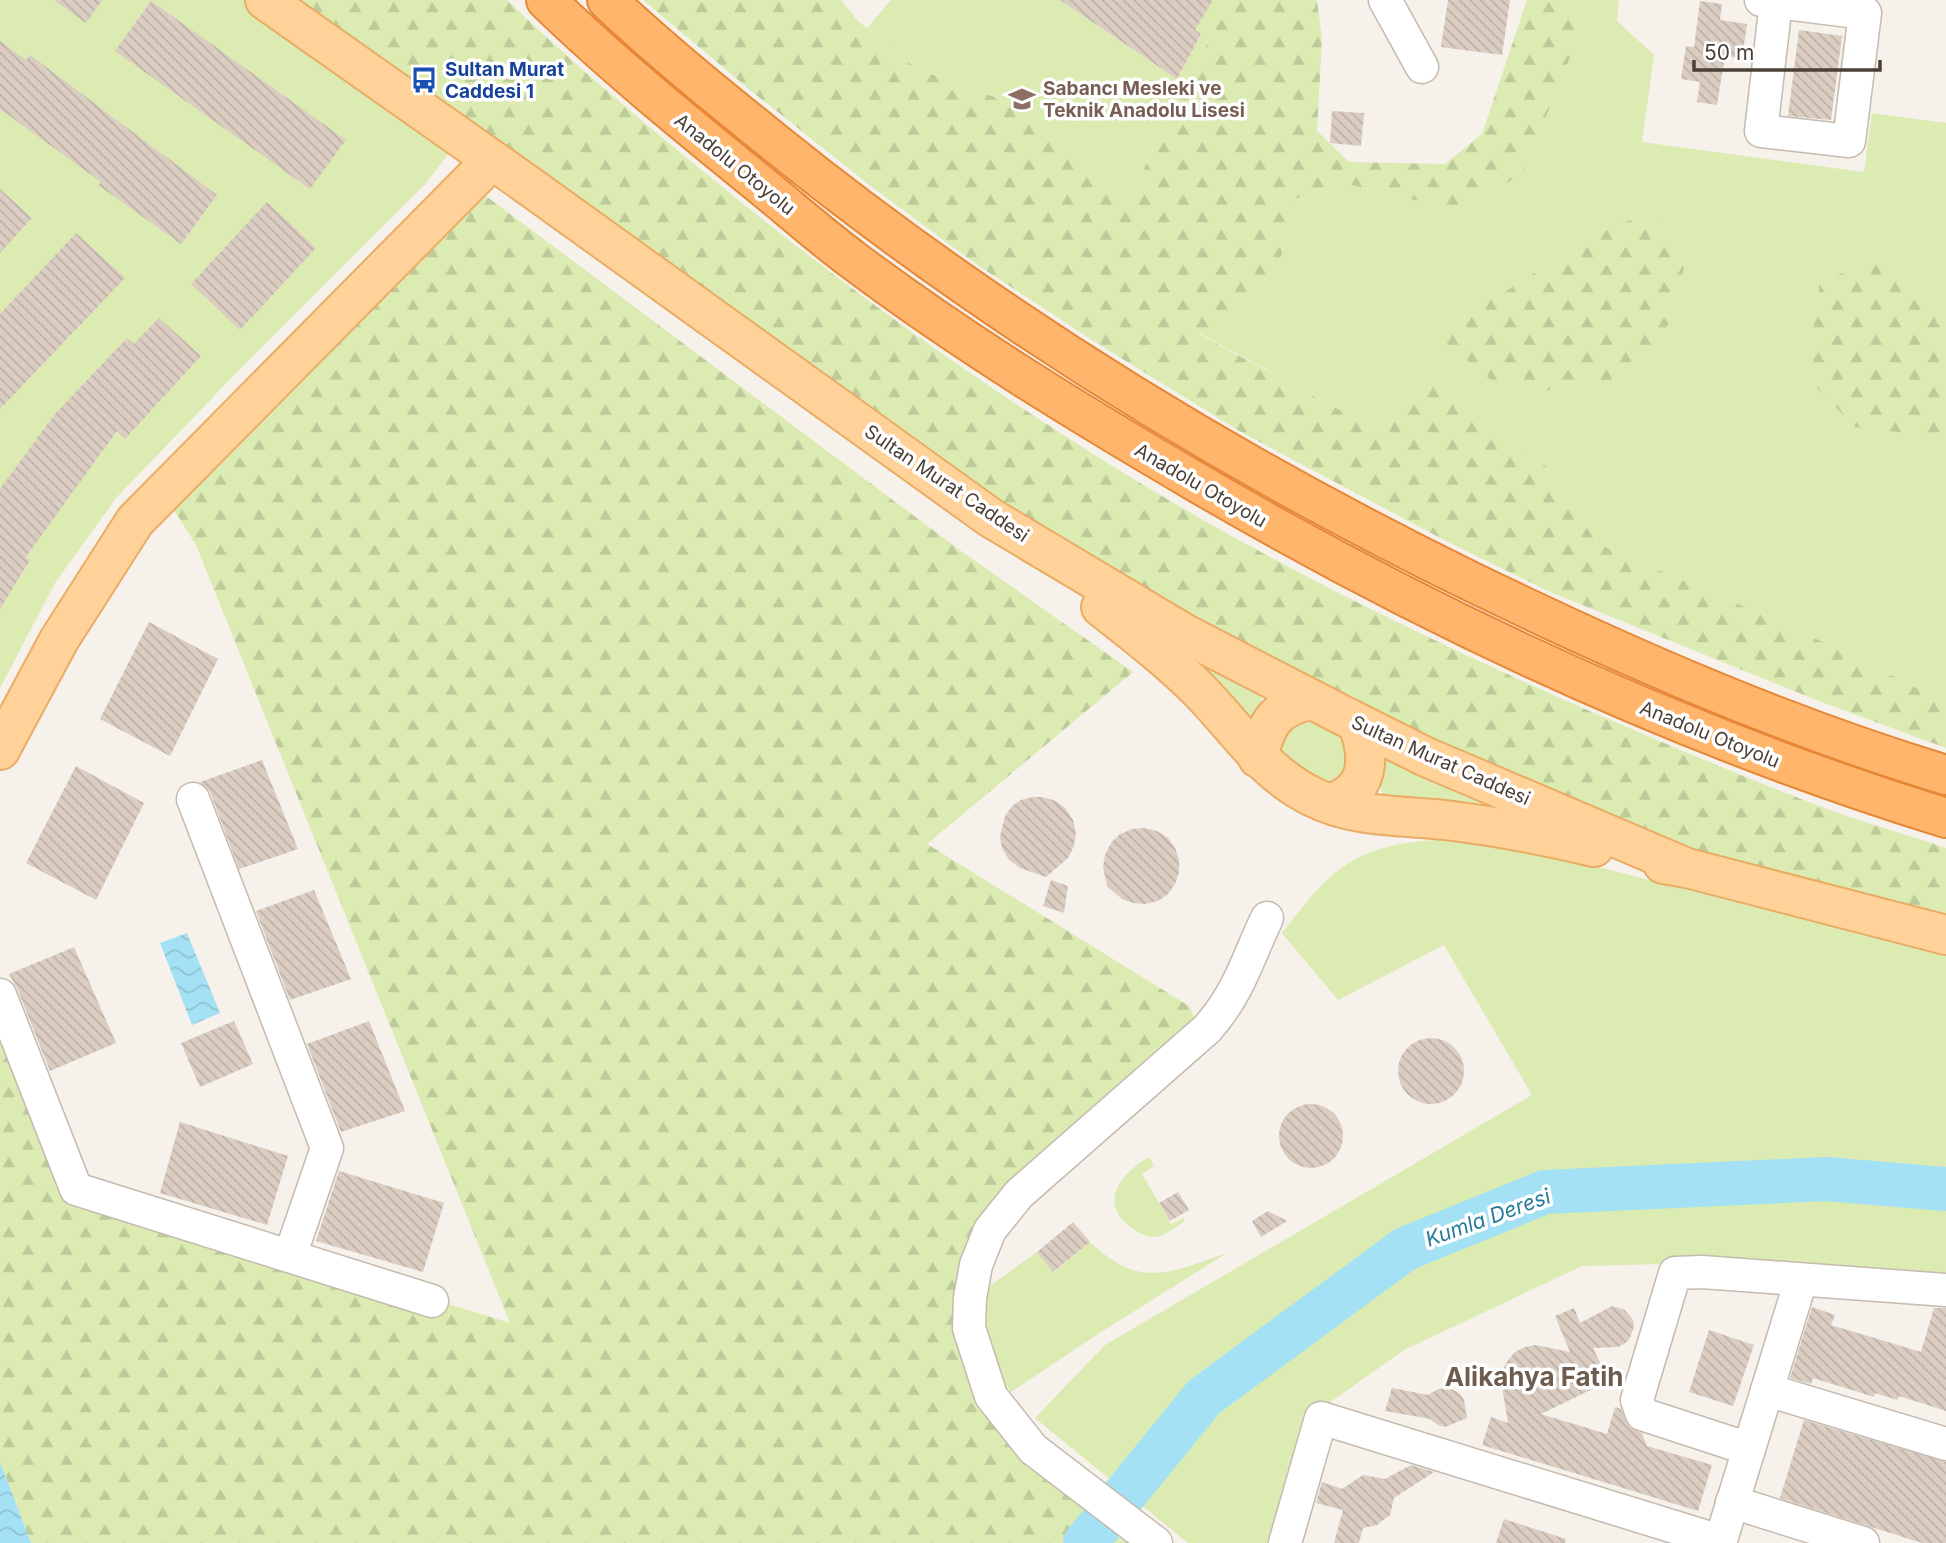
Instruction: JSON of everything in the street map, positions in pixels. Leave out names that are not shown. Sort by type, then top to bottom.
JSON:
[{"type":"highway","name":"Anadolu Otoyolu","points":[[546,0],[654,99],[852,259],[1000,362],[1274,527],[1515,651],[1659,714],[1789,766],[1946,818]]},
{"type":"highway","points":[[607,0],[636,28],[859,210],[964,286],[1083,366],[1225,452],[1326,509],[1542,616],[1695,684],[1806,728],[1946,775]]},
{"type":"main road","name":"Sultan Murat Caddesi","points":[[265,0],[991,518],[1187,635],[1357,723],[1426,757],[1687,868]]},
{"type":"main road","points":[[0,750],[59,640],[135,521],[492,160]]},
{"type":"main road","points":[[991,518],[1157,651],[1199,690],[1258,758],[1284,781],[1315,799],[1351,810],[1501,828],[1687,868],[1946,935]]},
{"type":"main road","points":[[1258,758],[1269,725],[1279,711],[1295,703],[1313,700]]},
{"type":"main road","points":[[1330,803],[1345,799],[1354,791],[1364,769],[1365,742],[1357,723]]},
{"type":"lane","points":[[1385,0],[1422,67]]},
{"type":"lane","points":[[1769,1],[1864,13],[1849,141],[1760,131],[1769,1]]},
{"type":"lane","points":[[192,799],[327,1148],[290,1256]]},
{"type":"lane","points":[[1156,1543],[1033,1449],[991,1396],[969,1328],[970,1298],[976,1265],[990,1230],[1019,1194],[1207,1029],[1224,1009],[1240,983],[1267,918]]},
{"type":"lane","points":[[0,996],[76,1189],[432,1301]]},
{"type":"lane","points":[[1749,1448],[1642,1414],[1637,1399],[1675,1273],[1702,1272],[1946,1290]]},
{"type":"lane","points":[[1285,1543],[1321,1418],[1720,1542],[1801,1280]]},
{"type":"lane","points":[[1767,1390],[1946,1444]]},
{"type":"lane","points":[[1732,1502],[1863,1543]]},
{"type":"green space","points":[[0,0],[244,0],[452,149],[427,182],[240,369],[116,498],[55,583],[0,688]]},
{"type":"green space","points":[[291,0],[507,0],[625,106],[847,285],[950,359],[1109,464],[1283,564],[1462,653],[1744,776],[1841,814],[1946,848],[1946,916],[1646,839],[1457,756],[1352,696],[1305,676],[1094,571]]},
{"type":"green space","points":[[643,0],[841,0],[858,21],[917,69],[1000,99],[1129,198],[1229,0],[1317,0],[1322,39],[1317,131],[1349,162],[1445,164],[1482,134],[1527,0],[1578,0],[1573,50],[1522,175],[1453,209],[1343,183],[1294,199],[1279,265],[1240,307],[1199,334],[1362,422],[1388,413],[1409,389],[1433,385],[1543,463],[1598,544],[1798,630],[1946,702],[1946,748],[1819,701],[1550,592],[1446,541],[1241,432],[1095,342],[976,264],[872,187]]},
{"type":"green space","points":[[891,0],[1060,0],[1177,79],[1201,34],[1195,30],[1212,0],[1229,0],[1129,198],[1000,99],[917,69],[867,28]]},
{"type":"green space","points":[[1578,0],[1619,0],[1617,21],[1654,55],[1642,142],[1864,172],[1872,113],[1946,123],[1946,702],[1798,630],[1598,544],[1543,463],[1409,389],[1388,414],[1362,422],[1199,333],[1240,307],[1279,265],[1293,199],[1343,183],[1453,209],[1573,50]]},
{"type":"green space","points":[[486,196],[961,551],[1133,672],[927,844],[1189,1006],[1196,1020],[1000,1192],[957,1287],[955,1334],[974,1397],[1029,1465],[1127,1543],[31,1543],[0,1462],[0,995],[76,1189],[510,1323],[196,545],[174,510]]},
{"type":"green space","points":[[1652,211],[1684,268],[1666,331],[1610,381],[1545,391],[1496,384],[1445,342],[1460,313],[1500,295],[1589,237]]},
{"type":"green space","points":[[1878,258],[1926,297],[1946,308],[1946,438],[1855,427],[1815,386],[1812,339],[1820,282]]},
{"type":"green space","points":[[1189,655],[1262,696],[1253,715],[1248,719]]},
{"type":"green space","points":[[1317,722],[1341,732],[1348,747],[1346,774],[1326,786],[1280,754],[1287,735],[1297,727]]},
{"type":"green space","points":[[1392,755],[1500,810],[1383,796],[1381,776],[1388,756]]},
{"type":"green space","points":[[1466,838],[1556,856],[1946,956],[1946,1189],[1891,1185],[1946,1191],[1946,1281],[1704,1263],[1582,1266],[1404,1350],[1332,1401],[1303,1426],[1267,1543],[1188,1543],[1035,1418],[1105,1345],[1532,1095],[1444,945],[1338,1000],[1282,933],[1324,883],[1354,860],[1395,845]]},
{"type":"green space","points":[[1149,1157],[1154,1166],[1142,1174],[1171,1224],[1184,1218],[1185,1221],[1156,1237],[1146,1236],[1130,1227],[1121,1217],[1115,1198],[1123,1179]]},
{"type":"green space","points":[[1090,1242],[1124,1267],[1140,1272],[1171,1271],[1227,1253],[1011,1392],[997,1368],[989,1343],[987,1288],[1037,1252],[1054,1272]]},
{"type":"water","points":[[187,933],[220,1013],[192,1025],[160,943]]},
{"type":"water","points":[[0,1462],[31,1543],[0,1543]]},
{"type":"building","points":[[54,0],[102,0],[86,23]]},
{"type":"building","points":[[1060,0],[1213,0],[1195,30],[1201,34],[1177,79]]},
{"type":"building","points":[[1448,0],[1510,0],[1502,55],[1441,47]]},
{"type":"building","points":[[151,1],[346,140],[310,189],[115,51]]},
{"type":"building","points":[[1700,1],[1722,4],[1720,20],[1747,24],[1742,58],[1725,56],[1717,105],[1697,102],[1700,82],[1681,79],[1686,46],[1694,47]]},
{"type":"building","points":[[1799,30],[1842,36],[1831,120],[1788,116]]},
{"type":"building","points":[[0,41],[26,60],[30,55],[217,195],[181,244],[98,185],[101,182],[0,109]]},
{"type":"building","points":[[1332,111],[1364,113],[1361,146],[1330,143]]},
{"type":"building","points":[[0,189],[32,218],[0,253]]},
{"type":"building","points":[[267,202],[316,248],[240,330],[191,284]]},
{"type":"building","points":[[76,233],[125,278],[0,409],[0,314]]},
{"type":"building","points":[[159,318],[201,356],[125,439],[117,431],[25,558],[30,560],[0,609],[0,489],[55,414],[127,338],[134,344]]},
{"type":"building","points":[[149,622],[218,659],[170,756],[100,719]]},
{"type":"building","points":[[262,760],[298,849],[239,869],[210,792],[200,782]]},
{"type":"building","points":[[76,766],[144,803],[96,900],[26,863]]},
{"type":"building","points":[[1032,797],[1056,801],[1066,809],[1073,820],[1076,833],[1068,858],[1046,877],[1020,868],[1009,860],[1002,848],[1000,837],[1005,816],[1012,806]]},
{"type":"building","points":[[1144,828],[1157,831],[1168,838],[1179,859],[1179,872],[1168,894],[1158,901],[1145,904],[1122,899],[1107,886],[1103,867],[1111,843],[1120,834]]},
{"type":"building","points":[[1051,880],[1068,886],[1064,913],[1043,906]]},
{"type":"building","points":[[314,890],[351,979],[290,1000],[256,911]]},
{"type":"building","points":[[74,947],[116,1043],[50,1071],[9,974]]},
{"type":"building","points":[[234,1021],[253,1064],[200,1087],[181,1043]]},
{"type":"building","points":[[369,1021],[405,1111],[341,1132],[307,1044]]},
{"type":"building","points":[[1431,1038],[1444,1040],[1454,1048],[1462,1058],[1462,1084],[1454,1094],[1444,1102],[1431,1104],[1418,1102],[1408,1094],[1400,1084],[1398,1071],[1400,1058],[1408,1048],[1418,1040]]},
{"type":"building","points":[[1311,1104],[1323,1106],[1334,1113],[1341,1124],[1341,1148],[1334,1159],[1323,1166],[1311,1168],[1299,1166],[1288,1159],[1281,1148],[1279,1136],[1281,1124],[1288,1113],[1299,1106]]},
{"type":"building","points":[[180,1122],[288,1156],[267,1225],[160,1193]]},
{"type":"building","points":[[339,1171],[444,1203],[423,1272],[316,1241]]},
{"type":"building","points":[[1178,1192],[1189,1210],[1170,1221],[1159,1203]]},
{"type":"building","points":[[1268,1211],[1287,1221],[1261,1237],[1252,1221]]},
{"type":"building","points":[[1073,1222],[1090,1242],[1053,1272],[1037,1252]]},
{"type":"building","points":[[1612,1306],[1625,1310],[1633,1320],[1634,1327],[1629,1340],[1624,1344],[1618,1347],[1593,1348],[1609,1381],[1541,1414],[1607,1434],[1615,1407],[1621,1409],[1629,1427],[1642,1433],[1647,1446],[1712,1465],[1698,1511],[1482,1445],[1491,1417],[1508,1423],[1501,1380],[1503,1369],[1515,1352],[1536,1345],[1570,1352],[1555,1316],[1574,1308],[1580,1323]]},
{"type":"building","points":[[1812,1307],[1835,1315],[1831,1325],[1921,1352],[1934,1308],[1946,1308],[1946,1411],[1899,1396],[1897,1400],[1875,1393],[1874,1397],[1813,1378],[1811,1384],[1790,1378]]},
{"type":"building","points":[[1709,1330],[1754,1345],[1733,1406],[1689,1392]]},
{"type":"building","points":[[1392,1388],[1428,1395],[1438,1389],[1450,1388],[1464,1400],[1467,1418],[1445,1427],[1430,1419],[1385,1411]]},
{"type":"building","points":[[1804,1420],[1946,1462],[1946,1543],[1922,1543],[1780,1498]]},
{"type":"building","points":[[1411,1465],[1434,1472],[1394,1498],[1390,1515],[1377,1525],[1363,1528],[1359,1543],[1334,1543],[1343,1510],[1316,1503],[1322,1482],[1342,1489],[1363,1475],[1385,1479]]},
{"type":"building","points":[[1504,1519],[1566,1539],[1565,1543],[1496,1543]]},
{"type":"waterway","name":"Kumla Deresi","points":[[1125,1494],[1204,1397],[1405,1249],[1545,1192],[1826,1179],[1946,1189]]},
{"type":"waterway","name":"Kumla Deresi","points":[[1085,1543],[1101,1524]]},
{"type":"place","name":"Sultan Murat Caddesi 1","points":[[424,80]]},
{"type":"place","name":"Sabancı Mesleki ve Teknik Anadolu Lisesi","points":[[1022,99]]},
{"type":"district","name":"Alikahya Fatih","points":[[1534,1377]]}]
